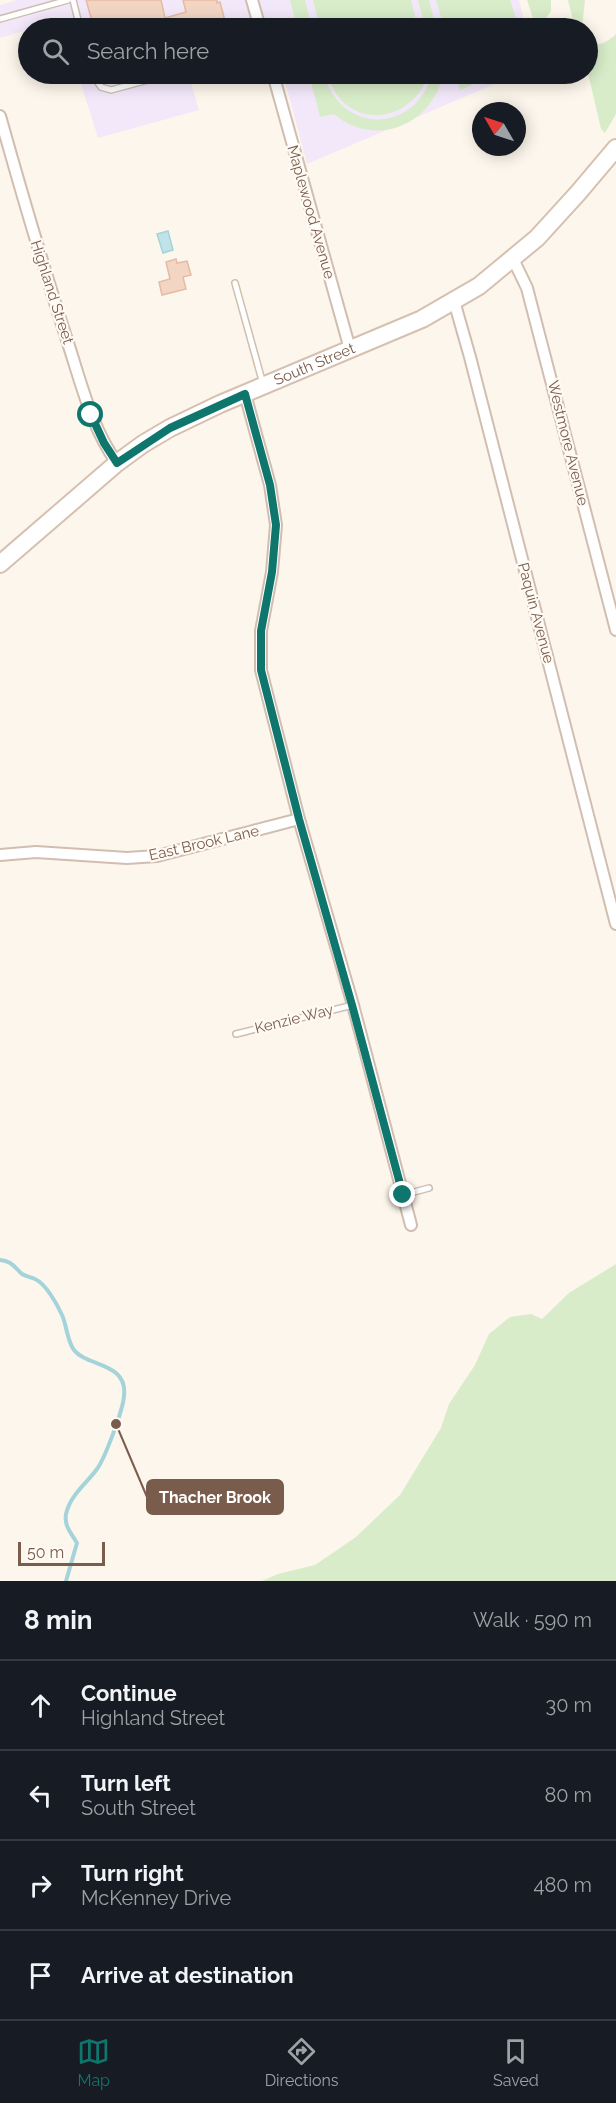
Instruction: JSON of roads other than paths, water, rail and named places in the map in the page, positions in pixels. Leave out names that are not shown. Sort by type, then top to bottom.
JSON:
[{"type":"street","points":[[252,0],[257,18]]},
{"type":"street","name":"Maplewood Avenue","points":[[276,84],[350,350]]},
{"type":"street","name":"Highland Street","points":[[0,116],[38,249],[91,415],[104,443],[117,463]]},
{"type":"street","name":"South Street","points":[[2,558],[117,463],[170,428],[422,319],[479,286],[513,259],[550,224],[612,152]]},
{"type":"street","name":"Westmore Avenue","points":[[513,259],[527,288],[616,630]]},
{"type":"street","name":"Paquin Avenue","points":[[454,302],[616,924]]},
{"type":"street","points":[[245,394],[270,485],[276,525],[273,562],[261,631],[261,670],[299,819],[411,1225]]},
{"type":"street","name":"East Brook Lane","points":[[0,855],[36,852],[127,858],[156,856],[299,819]]},
{"type":"lane","points":[[0,20],[70,0],[76,18]]},
{"type":"lane","points":[[99,84],[111,90],[133,84]]},
{"type":"lane","points":[[235,283],[264,386]]},
{"type":"lane","name":"Kenzie Way","points":[[236,1034],[352,1005]]},
{"type":"lane","points":[[403,1195],[429,1188]]},
{"type":"water","points":[[168,231],[173,250],[163,253],[157,234]]},
{"type":"waterway","points":[[0,1260],[10,1263],[22,1274],[43,1285],[62,1315],[74,1350],[88,1360],[113,1371],[124,1385],[120,1412],[104,1455],[97,1469],[68,1507],[67,1526],[77,1543],[66,1581]]},
{"type":"place","name":"Thacher Brook","points":[[116,1424]]}]
